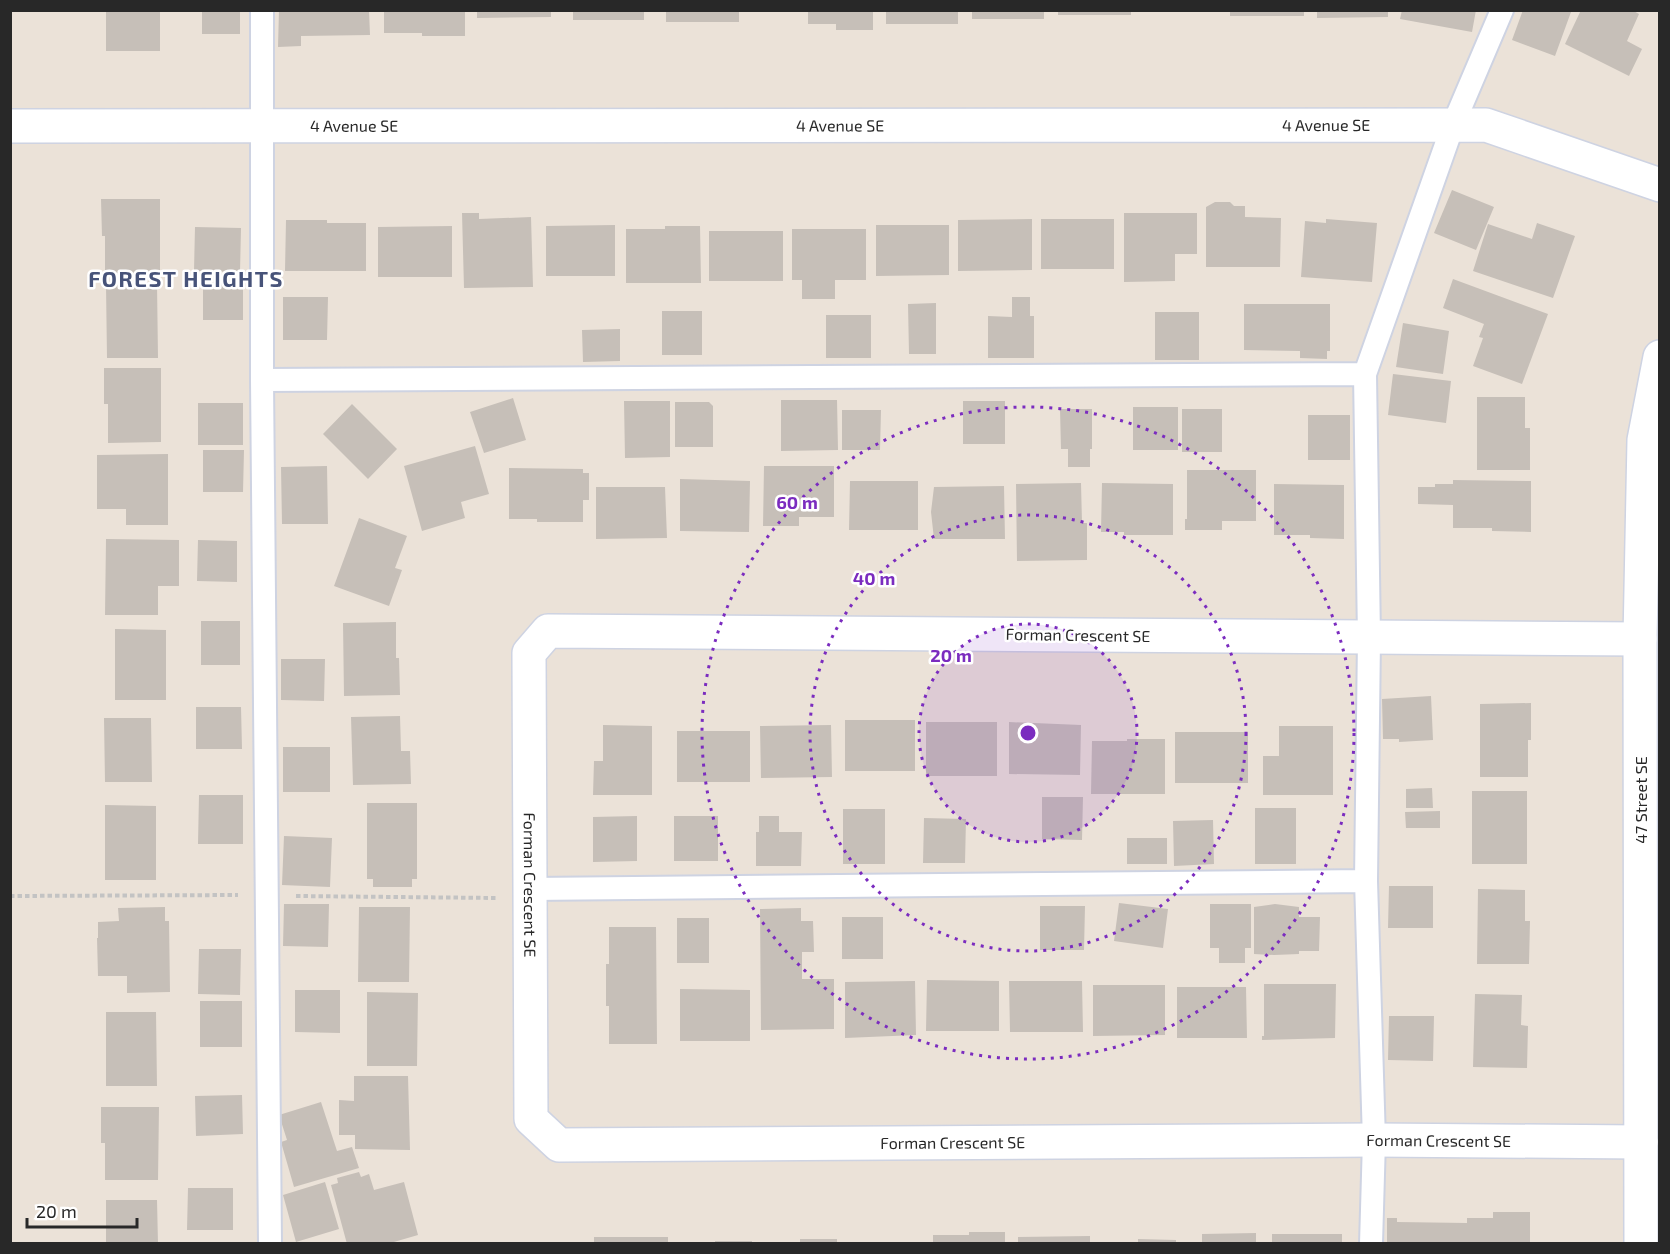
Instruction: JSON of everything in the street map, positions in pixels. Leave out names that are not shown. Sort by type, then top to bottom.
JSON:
[{"type":"street","name":"4 Avenue SE","points":[[10,126],[1486,125],[1659,185]]},
{"type":"street","name":"47 Street SE","points":[[1641,1244],[1640,639],[1644,440],[1659,357]]},
{"type":"street","name":"Forman Crescent SE","points":[[1640,639],[548,631],[529,653],[531,1119],[559,1145],[1374,1140],[1641,1142]]},
{"type":"lane","points":[[262,10],[262,380],[270,1244]]},
{"type":"lane","points":[[1371,1244],[1374,1140],[1366,881],[1369,638],[1365,374],[1453,125],[1502,10]]},
{"type":"lane","points":[[262,380],[1365,374]]},
{"type":"lane","points":[[530,889],[1366,881]]},
{"type":"building","points":[[106,10],[160,10],[160,51],[106,51]]},
{"type":"building","points":[[202,10],[240,10],[240,34],[202,34]]},
{"type":"building","points":[[279,10],[369,10],[370,35],[301,36],[301,46],[278,47]]},
{"type":"building","points":[[384,10],[465,10],[465,36],[384,33]]},
{"type":"building","points":[[477,10],[551,10],[551,17],[477,18]]},
{"type":"building","points":[[573,10],[644,10],[644,20],[573,20]]},
{"type":"building","points":[[666,10],[739,10],[739,22],[666,22]]},
{"type":"building","points":[[808,10],[873,10],[873,30],[836,30],[836,24],[808,24]]},
{"type":"building","points":[[886,10],[958,10],[958,24],[886,24]]},
{"type":"building","points":[[972,10],[1044,10],[1044,19],[972,19]]},
{"type":"building","points":[[1058,10],[1131,10],[1131,15],[1058,15]]},
{"type":"building","points":[[1230,10],[1304,10],[1304,16],[1230,16]]},
{"type":"building","points":[[1317,10],[1388,10],[1388,17],[1317,18]]},
{"type":"building","points":[[1402,10],[1476,10],[1472,32],[1400,19]]},
{"type":"building","points":[[1523,10],[1571,12],[1555,56],[1512,40]]},
{"type":"building","points":[[1581,10],[1632,10],[1639,14],[1627,41],[1642,49],[1629,76],[1565,44]]},
{"type":"building","points":[[1452,190],[1494,207],[1476,250],[1434,233]]},
{"type":"building","points":[[101,199],[160,199],[160,273],[105,273],[105,236],[102,236]]},
{"type":"building","points":[[1215,202],[1230,202],[1234,206],[1245,206],[1245,217],[1281,218],[1280,267],[1206,267],[1206,207]]},
{"type":"building","points":[[462,213],[479,213],[479,219],[531,217],[533,287],[464,288]]},
{"type":"building","points":[[1124,213],[1197,213],[1197,254],[1175,254],[1175,281],[1124,282]]},
{"type":"building","points":[[1032,219],[1032,270],[958,271],[958,220]]},
{"type":"building","points":[[1041,219],[1114,219],[1114,269],[1041,269]]},
{"type":"building","points":[[1326,219],[1377,223],[1372,282],[1301,277],[1305,221],[1326,223]]},
{"type":"building","points":[[286,220],[366,223],[366,271],[285,271]]},
{"type":"building","points":[[1537,223],[1575,236],[1553,298],[1473,271],[1488,224],[1532,239]]},
{"type":"building","points":[[615,225],[615,276],[546,276],[546,226]]},
{"type":"building","points":[[876,225],[949,225],[949,275],[876,276]]},
{"type":"building","points":[[452,226],[452,277],[378,277],[378,227]]},
{"type":"building","points":[[665,226],[700,226],[701,283],[626,283],[626,229],[665,229]]},
{"type":"building","points":[[195,227],[241,228],[240,272],[194,271]]},
{"type":"building","points":[[792,229],[866,229],[866,280],[835,280],[835,299],[802,299],[802,280],[792,280]]},
{"type":"building","points":[[709,231],[783,231],[783,281],[709,281]]},
{"type":"building","points":[[1453,279],[1548,314],[1522,384],[1473,366],[1483,338],[1479,337],[1484,324],[1443,308]]},
{"type":"building","points":[[203,282],[243,282],[243,320],[203,320]]},
{"type":"building","points":[[157,284],[158,358],[107,358],[106,285]]},
{"type":"building","points":[[283,297],[328,297],[327,340],[283,340]]},
{"type":"building","points":[[1012,297],[1030,297],[1030,316],[1034,316],[1034,358],[988,358],[988,316],[1012,317]]},
{"type":"building","points":[[936,303],[936,354],[909,354],[908,304]]},
{"type":"building","points":[[1244,304],[1330,304],[1330,351],[1327,351],[1327,359],[1300,358],[1300,351],[1244,350]]},
{"type":"building","points":[[662,311],[702,311],[702,355],[662,355]]},
{"type":"building","points":[[1155,312],[1199,312],[1199,360],[1155,360]]},
{"type":"building","points":[[826,315],[871,315],[871,358],[826,358]]},
{"type":"building","points":[[1403,323],[1449,331],[1443,374],[1396,367]]},
{"type":"building","points":[[620,329],[620,361],[583,362],[582,330]]},
{"type":"building","points":[[104,368],[161,368],[161,442],[108,443],[108,404],[104,404]]},
{"type":"building","points":[[1393,374],[1451,381],[1446,423],[1388,415]]},
{"type":"building","points":[[1477,397],[1525,397],[1525,428],[1530,428],[1530,470],[1477,470]]},
{"type":"building","points":[[513,398],[526,440],[484,453],[470,412]]},
{"type":"building","points":[[781,400],[837,400],[838,450],[781,451]]},
{"type":"building","points":[[624,401],[670,401],[670,457],[625,458]]},
{"type":"building","points":[[963,401],[1005,401],[1005,444],[963,444]]},
{"type":"building","points":[[675,402],[709,402],[713,406],[713,447],[675,447]]},
{"type":"building","points":[[198,403],[243,403],[243,445],[198,445]]},
{"type":"building","points":[[352,404],[397,449],[368,479],[323,434]]},
{"type":"building","points":[[1133,407],[1178,407],[1178,450],[1133,450]]},
{"type":"building","points":[[1060,409],[1092,409],[1090,467],[1068,467],[1068,449],[1061,449]]},
{"type":"building","points":[[1182,409],[1222,409],[1222,452],[1182,452]]},
{"type":"building","points":[[842,410],[881,410],[880,450],[842,450]]},
{"type":"building","points":[[1308,415],[1350,415],[1350,460],[1308,460]]},
{"type":"building","points":[[475,446],[489,494],[461,502],[465,518],[422,531],[404,466]]},
{"type":"building","points":[[203,450],[244,450],[243,492],[203,492]]},
{"type":"building","points":[[168,454],[168,525],[126,525],[126,509],[97,509],[97,455]]},
{"type":"building","points":[[327,466],[328,524],[282,524],[281,467]]},
{"type":"building","points":[[764,466],[834,466],[834,517],[799,517],[799,526],[763,526]]},
{"type":"building","points":[[509,468],[583,469],[583,473],[589,473],[589,500],[583,500],[583,522],[537,522],[537,519],[509,519]]},
{"type":"building","points":[[1187,470],[1256,470],[1256,521],[1222,521],[1222,530],[1185,530]]},
{"type":"building","points":[[680,479],[750,481],[749,532],[680,531]]},
{"type":"building","points":[[1453,480],[1531,481],[1531,532],[1492,531],[1492,528],[1453,528],[1453,505],[1418,504],[1418,487],[1453,484]]},
{"type":"building","points":[[850,481],[918,481],[918,530],[849,530]]},
{"type":"building","points":[[1081,483],[1082,523],[1087,523],[1087,560],[1017,561],[1016,484]]},
{"type":"building","points":[[1102,483],[1173,484],[1173,535],[1124,535],[1124,532],[1101,532]]},
{"type":"building","points":[[1274,484],[1344,485],[1344,539],[1310,538],[1310,535],[1274,535]]},
{"type":"building","points":[[1004,486],[1005,539],[934,539],[931,512],[934,487]]},
{"type":"building","points":[[596,487],[665,487],[667,538],[596,539]]},
{"type":"building","points":[[359,518],[407,536],[395,568],[402,570],[389,606],[334,586]]},
{"type":"building","points":[[106,539],[179,540],[179,586],[158,586],[158,615],[105,615]]},
{"type":"building","points":[[198,540],[237,541],[237,582],[197,581]]},
{"type":"building","points":[[201,621],[240,621],[240,665],[201,665]]},
{"type":"building","points":[[396,622],[396,658],[399,658],[400,695],[344,696],[343,623]]},
{"type":"building","points":[[115,629],[166,630],[166,700],[115,700]]},
{"type":"building","points":[[281,659],[325,659],[324,701],[281,700]]},
{"type":"building","points":[[1431,696],[1433,740],[1399,742],[1399,739],[1383,739],[1382,699]]},
{"type":"building","points":[[1531,703],[1528,777],[1480,777],[1480,704]]},
{"type":"building","points":[[196,707],[241,707],[242,749],[196,749]]},
{"type":"building","points":[[400,716],[401,751],[410,751],[411,784],[353,785],[351,717]]},
{"type":"building","points":[[104,718],[151,718],[152,782],[105,782]]},
{"type":"building","points":[[845,720],[915,720],[915,771],[845,771]]},
{"type":"building","points":[[926,722],[997,722],[997,776],[926,776]]},
{"type":"building","points":[[1009,722],[1081,725],[1080,775],[1009,774]]},
{"type":"building","points":[[603,725],[652,726],[652,795],[593,795],[594,761],[603,761]]},
{"type":"building","points":[[831,725],[832,777],[761,778],[760,726]]},
{"type":"building","points":[[1279,726],[1333,726],[1333,795],[1263,795],[1263,756],[1279,756]]},
{"type":"building","points":[[677,731],[750,731],[750,782],[677,782]]},
{"type":"building","points":[[1175,732],[1248,732],[1248,783],[1175,783]]},
{"type":"building","points":[[1127,739],[1165,739],[1165,794],[1091,794],[1092,741],[1127,741]]},
{"type":"building","points":[[283,747],[330,747],[330,792],[283,792]]},
{"type":"building","points":[[1432,788],[1433,808],[1406,808],[1406,789]]},
{"type":"building","points":[[1472,791],[1527,791],[1527,864],[1472,864]]},
{"type":"building","points":[[199,795],[243,795],[243,844],[198,844]]},
{"type":"building","points":[[1042,797],[1083,797],[1082,840],[1042,839]]},
{"type":"building","points":[[367,803],[417,803],[417,879],[412,879],[412,887],[373,887],[373,879],[367,879]]},
{"type":"building","points":[[105,805],[156,806],[156,880],[105,880]]},
{"type":"building","points":[[1255,808],[1296,808],[1296,864],[1255,864]]},
{"type":"building","points":[[843,809],[885,809],[885,864],[843,864]]},
{"type":"building","points":[[1440,811],[1440,828],[1406,828],[1405,812]]},
{"type":"building","points":[[637,816],[637,861],[593,862],[593,817]]},
{"type":"building","points":[[674,816],[718,816],[718,861],[674,861]]},
{"type":"building","points":[[759,816],[779,816],[779,832],[802,832],[801,866],[756,866],[756,832],[759,832]]},
{"type":"building","points":[[924,818],[966,819],[965,863],[923,863]]},
{"type":"building","points":[[1213,820],[1214,864],[1174,866],[1173,821]]},
{"type":"building","points":[[284,836],[332,838],[330,887],[282,885]]},
{"type":"building","points":[[1127,838],[1167,838],[1167,864],[1127,864]]},
{"type":"building","points":[[1389,886],[1433,886],[1433,928],[1388,928]]},
{"type":"building","points":[[1478,889],[1525,890],[1525,921],[1530,921],[1529,964],[1477,964]]},
{"type":"building","points":[[1119,903],[1168,909],[1163,948],[1114,941]]},
{"type":"building","points":[[284,904],[329,904],[328,947],[283,946]]},
{"type":"building","points":[[1210,904],[1251,904],[1251,948],[1245,948],[1245,963],[1219,963],[1219,948],[1210,948]]},
{"type":"building","points":[[1275,904],[1299,907],[1299,917],[1320,917],[1319,951],[1299,951],[1299,954],[1254,954],[1254,907]]},
{"type":"building","points":[[1040,906],[1085,906],[1084,950],[1040,950]]},
{"type":"building","points":[[165,907],[165,921],[169,921],[170,992],[127,993],[127,976],[98,976],[98,922],[119,921],[118,908]]},
{"type":"building","points":[[359,907],[410,907],[409,982],[358,982]]},
{"type":"building","points":[[801,908],[801,921],[813,921],[814,952],[802,952],[802,979],[834,979],[834,1029],[761,1030],[760,909]]},
{"type":"building","points":[[842,917],[883,917],[883,959],[842,959]]},
{"type":"building","points":[[677,918],[709,918],[709,963],[677,963]]},
{"type":"building","points":[[609,927],[656,927],[657,1044],[609,1044],[606,964],[609,964]]},
{"type":"building","points":[[199,949],[241,949],[240,995],[198,994]]},
{"type":"building","points":[[927,980],[999,981],[999,1031],[926,1031]]},
{"type":"building","points":[[915,981],[916,1035],[845,1038],[845,982]]},
{"type":"building","points":[[1009,981],[1082,981],[1083,1032],[1010,1032]]},
{"type":"building","points":[[1264,984],[1336,984],[1335,1038],[1262,1040],[1264,1036]]},
{"type":"building","points":[[1093,985],[1165,985],[1165,1035],[1093,1036]]},
{"type":"building","points":[[1177,987],[1246,987],[1247,1038],[1177,1038]]},
{"type":"building","points":[[680,989],[750,990],[750,1041],[680,1041]]},
{"type":"building","points":[[295,990],[340,990],[340,1033],[295,1032]]},
{"type":"building","points":[[367,992],[418,993],[417,1066],[367,1066]]},
{"type":"building","points":[[1475,994],[1522,995],[1521,1025],[1528,1026],[1527,1068],[1473,1067]]},
{"type":"building","points":[[200,1001],[242,1001],[242,1047],[200,1047]]},
{"type":"building","points":[[106,1012],[156,1012],[157,1086],[106,1086]]},
{"type":"building","points":[[1389,1016],[1434,1016],[1433,1061],[1388,1060]]},
{"type":"building","points":[[354,1076],[408,1076],[410,1150],[355,1149],[355,1135],[339,1135],[339,1100],[354,1101]]},
{"type":"building","points":[[242,1095],[243,1134],[196,1136],[195,1096]]},
{"type":"building","points":[[321,1102],[337,1151],[352,1147],[359,1168],[294,1187],[281,1142],[287,1140],[279,1115]]},
{"type":"building","points":[[101,1107],[159,1107],[158,1180],[105,1180],[105,1143],[101,1143]]},
{"type":"building","points":[[359,1172],[361,1177],[369,1174],[374,1190],[404,1182],[418,1235],[387,1244],[347,1244],[331,1185],[338,1183],[337,1178]]},
{"type":"building","points":[[325,1182],[339,1229],[296,1242],[283,1195]]},
{"type":"building","points":[[188,1188],[233,1188],[233,1230],[187,1230]]},
{"type":"building","points":[[106,1200],[157,1200],[158,1244],[106,1244]]},
{"type":"building","points":[[1493,1212],[1530,1212],[1530,1244],[1387,1244],[1387,1218],[1397,1218],[1397,1222],[1467,1223],[1467,1218],[1493,1218]]},
{"type":"building","points":[[969,1232],[1005,1232],[1005,1244],[933,1244],[933,1235],[969,1235]]},
{"type":"building","points":[[1256,1233],[1256,1244],[1202,1244],[1202,1234]]},
{"type":"building","points":[[1272,1234],[1342,1234],[1342,1244],[1272,1244]]},
{"type":"building","points":[[1090,1236],[1090,1244],[1018,1244],[1018,1237]]},
{"type":"building","points":[[594,1237],[668,1237],[668,1244],[594,1244]]},
{"type":"building","points":[[800,1239],[837,1239],[837,1244],[800,1244]]},
{"type":"building","points":[[1138,1239],[1176,1240],[1176,1244],[1138,1244]]},
{"type":"building","points":[[715,1241],[752,1241],[752,1244],[715,1244]]},
{"type":"district","name":"FOREST HEIGHTS","points":[[186,279]]}]
